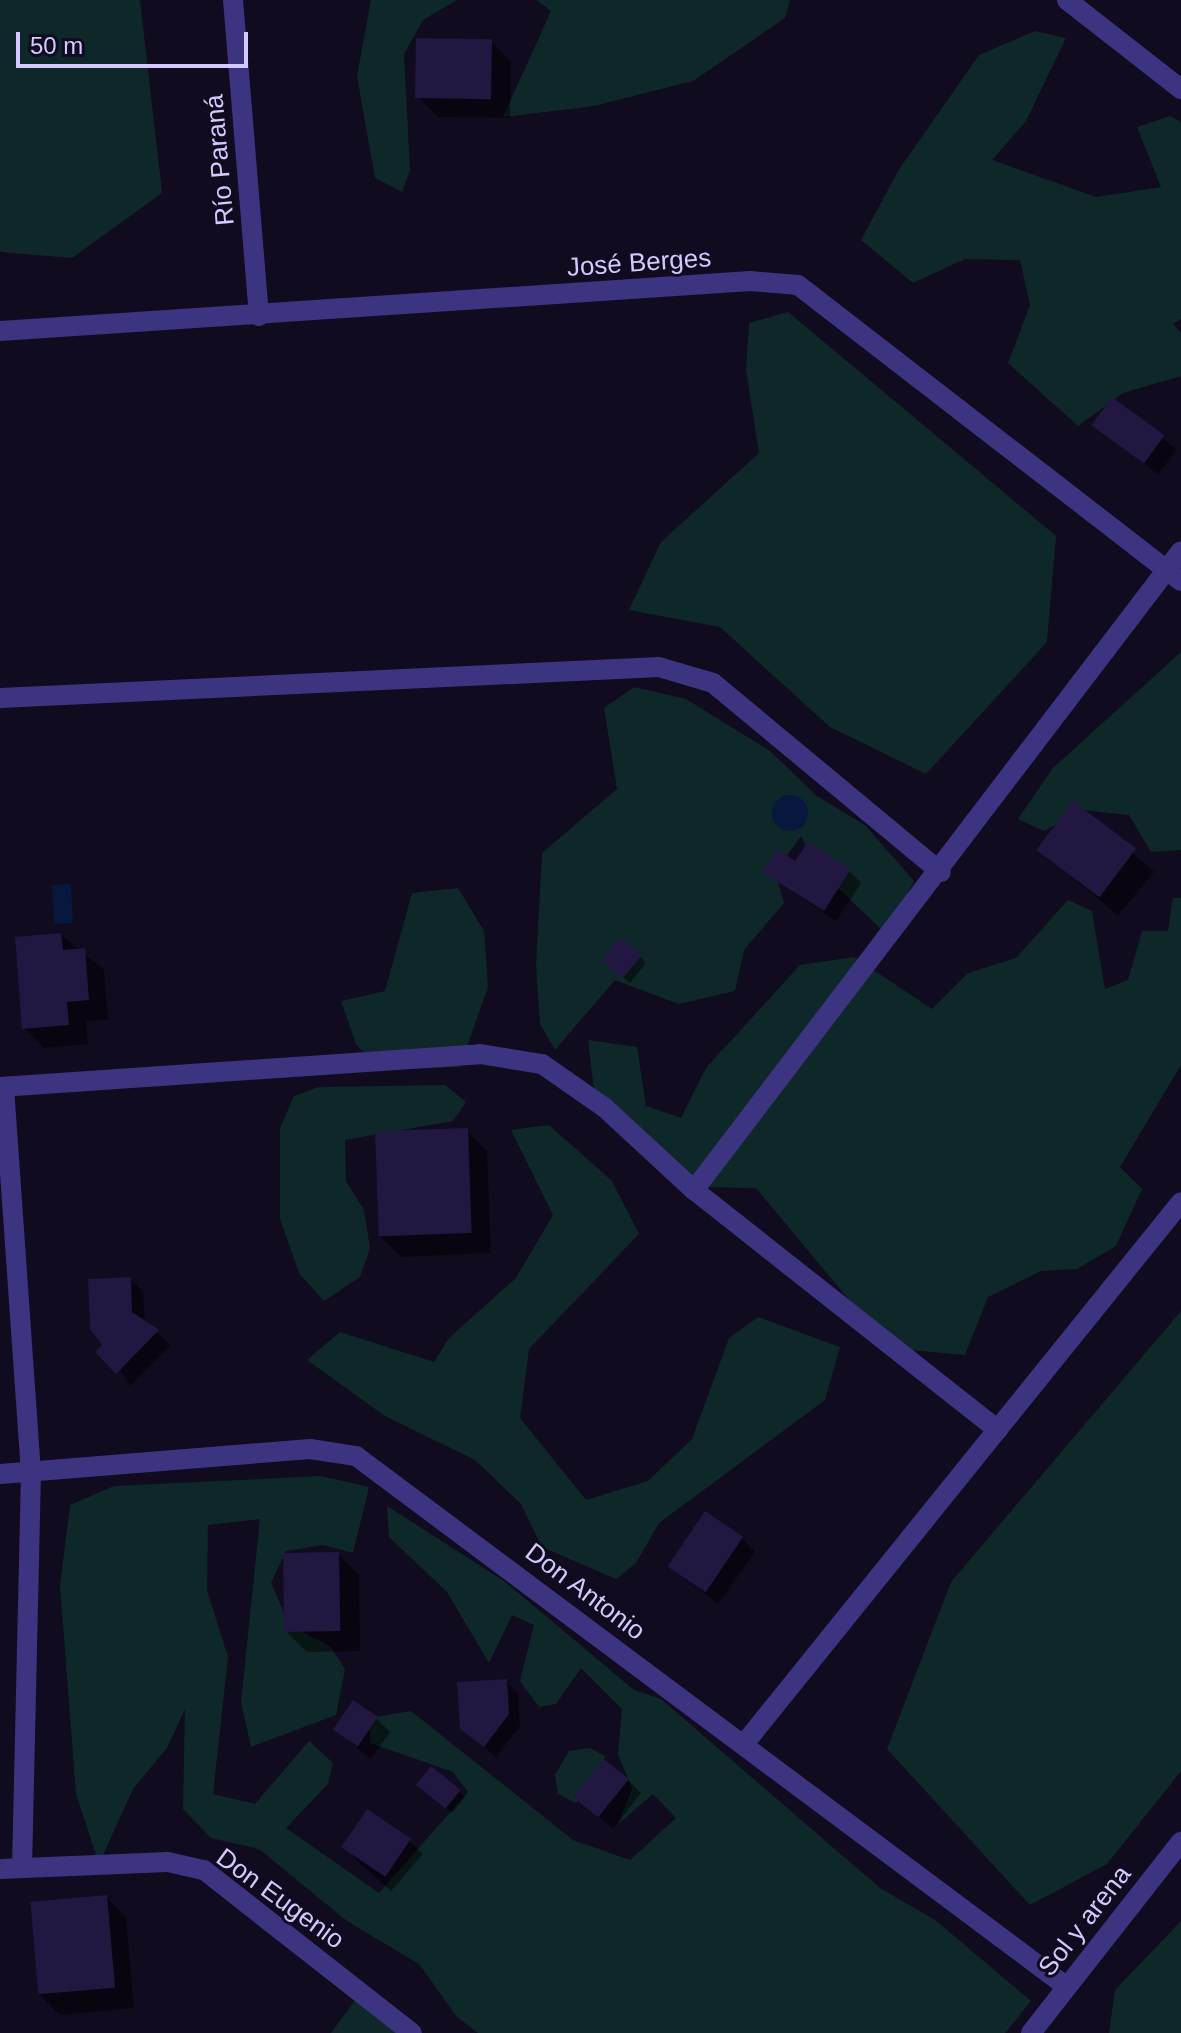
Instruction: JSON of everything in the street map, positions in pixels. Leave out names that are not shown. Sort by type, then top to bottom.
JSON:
[{"type":"street","name":"Río Paraná","points":[[233,0],[259,316]]},
{"type":"street","points":[[1076,3],[1181,89]]},
{"type":"street","name":"José Berges","points":[[0,331],[750,281],[798,285],[1174,575]]},
{"type":"street","points":[[694,1190],[1174,575],[1181,551]]},
{"type":"street","points":[[0,698],[659,667],[713,683],[941,872]]},
{"type":"street","points":[[22,1868],[31,1472],[2,1087],[508,1055],[567,1078],[694,1190],[998,1430]]},
{"type":"street","points":[[744,1744],[1181,1202]]},
{"type":"street","name":"Don Antonio","points":[[0,1474],[310,1449],[356,1456],[1067,1987]]},
{"type":"street","name":"Sol y arena","points":[[1031,2033],[1181,1842]]},
{"type":"street","name":"Don Eugenio","points":[[0,1869],[168,1862],[204,1870],[412,2033]]},
{"type":"green space","points":[[0,0],[140,0],[162,193],[72,258],[0,252]]},
{"type":"green space","points":[[371,0],[457,0],[423,20],[404,54],[410,170],[402,192],[375,178],[357,76]]},
{"type":"green space","points":[[537,0],[790,0],[785,18],[693,81],[594,106],[503,117],[551,11]]},
{"type":"green space","points":[[1035,31],[1066,38],[1026,121],[992,160],[1096,197],[1161,187],[1137,127],[1170,116],[1181,122],[1181,319],[1173,324],[1181,333],[1181,376],[1123,393],[1078,426],[1008,363],[1030,305],[1020,260],[965,259],[913,283],[861,240],[898,171],[979,55]]},
{"type":"green space","points":[[788,312],[1056,536],[1047,642],[926,774],[830,727],[720,627],[629,610],[661,542],[759,453],[746,370],[749,323]]},
{"type":"green space","points":[[1181,652],[1181,850],[1151,852],[1129,815],[1082,810],[1044,831],[1018,819],[1053,768]]},
{"type":"green space","points":[[634,687],[686,699],[770,751],[817,796],[866,826],[914,881],[886,934],[815,866],[801,836],[775,872],[784,903],[744,950],[735,991],[679,1004],[615,980],[555,1050],[540,1024],[536,965],[542,853],[617,789],[604,708]]},
{"type":"green space","points":[[458,888],[484,931],[488,987],[460,1067],[380,1070],[356,1044],[341,1001],[385,991],[412,893]]},
{"type":"green space","points":[[1173,898],[1181,898],[1181,1065],[1120,1167],[1142,1189],[1116,1246],[1077,1269],[1041,1271],[988,1297],[965,1355],[889,1348],[756,1188],[699,1187],[594,1089],[588,1040],[637,1047],[646,1106],[681,1118],[706,1068],[800,965],[854,957],[932,1009],[968,973],[1016,958],[1068,900],[1092,911],[1105,989],[1128,980],[1142,931],[1168,931]]},
{"type":"green space","points":[[445,1085],[466,1102],[453,1121],[345,1140],[346,1181],[364,1210],[370,1248],[360,1277],[324,1301],[299,1273],[280,1219],[280,1128],[294,1096],[319,1087]]},
{"type":"green space","points":[[549,1125],[612,1181],[639,1234],[529,1349],[520,1418],[586,1500],[648,1481],[692,1439],[729,1338],[758,1317],[840,1347],[825,1400],[659,1523],[636,1563],[616,1579],[542,1547],[521,1504],[475,1460],[385,1416],[307,1360],[340,1332],[434,1362],[449,1338],[516,1278],[553,1215],[511,1130]]},
{"type":"green space","points":[[1181,1311],[1181,1771],[1107,1864],[1030,1905],[887,1749],[951,1582]]},
{"type":"green space","points":[[321,1476],[369,1487],[353,1553],[323,1545],[286,1551],[271,1583],[290,1626],[330,1646],[345,1669],[336,1715],[251,1747],[241,1702],[260,1519],[208,1525],[207,1590],[228,1657],[213,1794],[255,1804],[309,1741],[333,1763],[328,1784],[286,1828],[379,1893],[468,1792],[453,1772],[370,1743],[370,1718],[411,1711],[573,1840],[630,1860],[676,1818],[653,1794],[618,1824],[632,1789],[618,1754],[622,1709],[581,1668],[556,1704],[539,1707],[520,1681],[534,1625],[512,1615],[489,1663],[447,1592],[389,1537],[387,1506],[504,1581],[634,1690],[661,1699],[880,1888],[935,1920],[1031,2001],[1005,2033],[478,2033],[457,2017],[419,1964],[347,1921],[259,1849],[211,1838],[183,1809],[185,1709],[167,1748],[133,1789],[99,1864],[76,1794],[60,1585],[70,1505],[114,1486]]},
{"type":"green space","points":[[590,1748],[605,1756],[602,1771],[576,1803],[558,1794],[555,1775],[569,1751]]},
{"type":"green space","points":[[1181,1921],[1181,2033],[1109,2033],[1115,1990]]},
{"type":"green space","points":[[356,1999],[397,2033],[331,2033]]},
{"type":"water","points":[[790,795],[803,800],[808,813],[803,826],[790,831],[777,826],[772,813],[777,800]]},
{"type":"water","points":[[71,884],[73,923],[54,924],[52,885]]},
{"type":"building","points":[[416,38],[492,39],[491,99],[415,98]]},
{"type":"building","points":[[1112,397],[1165,435],[1144,464],[1091,425]]},
{"type":"building","points":[[1073,801],[1136,849],[1099,897],[1036,850]]},
{"type":"building","points":[[808,842],[851,869],[824,911],[762,872],[778,849],[795,861]]},
{"type":"building","points":[[61,933],[63,950],[85,948],[89,1000],[67,1002],[69,1025],[22,1029],[15,937]]},
{"type":"building","points":[[621,937],[642,955],[622,979],[601,960]]},
{"type":"building","points":[[468,1128],[472,1233],[379,1236],[375,1131]]},
{"type":"building","points":[[131,1277],[132,1312],[159,1330],[116,1374],[95,1352],[102,1345],[90,1329],[88,1279]]},
{"type":"building","points":[[705,1511],[743,1537],[706,1592],[668,1567]]},
{"type":"building","points":[[339,1552],[340,1631],[284,1632],[283,1553]]},
{"type":"building","points":[[507,1679],[509,1714],[484,1747],[460,1729],[457,1682]]},
{"type":"building","points":[[353,1700],[378,1717],[358,1747],[333,1730]]},
{"type":"building","points":[[604,1759],[629,1779],[598,1817],[573,1797]]},
{"type":"building","points":[[431,1766],[461,1790],[445,1809],[416,1785]]},
{"type":"building","points":[[367,1809],[411,1839],[385,1877],[341,1847]]},
{"type":"building","points":[[107,1895],[115,1988],[38,1994],[30,1902]]}]
